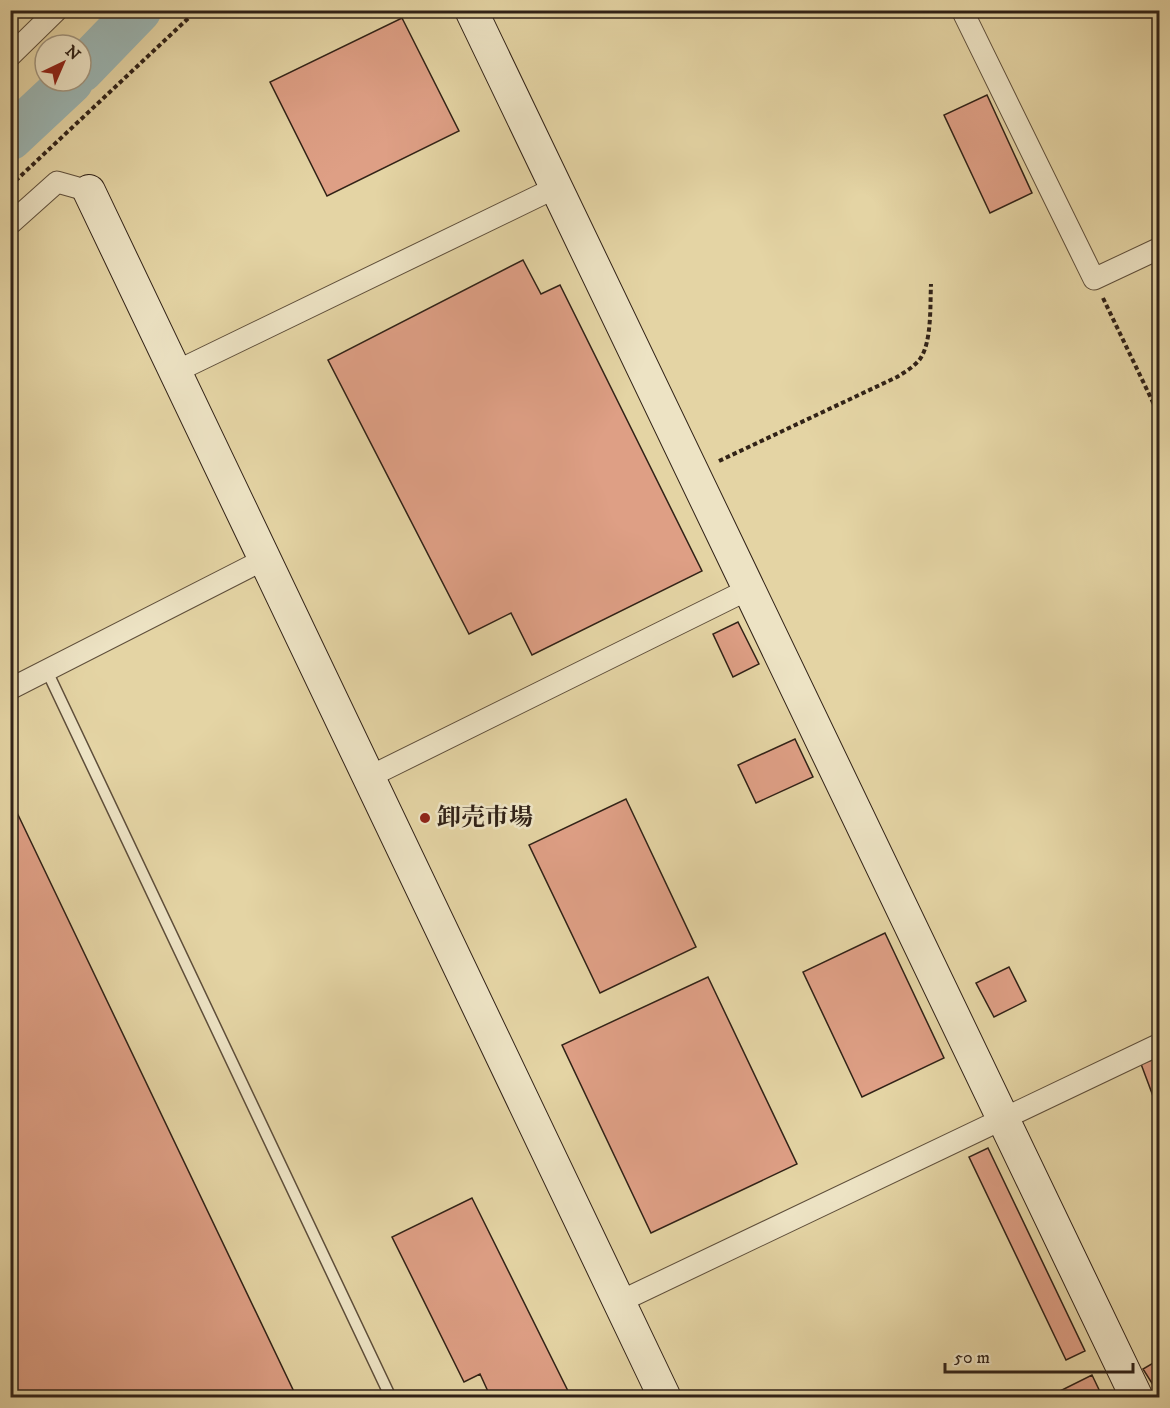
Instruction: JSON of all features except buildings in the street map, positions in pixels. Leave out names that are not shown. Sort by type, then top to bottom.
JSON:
[{"type":"street","points":[[10,56],[57,10]]},
{"type":"street","points":[[471,10],[1137,1398]]},
{"type":"street","points":[[962,10],[1094,279],[1160,248]]},
{"type":"street","points":[[10,224],[57,182],[89,191],[664,1398]]},
{"type":"street","points":[[176,372],[557,186]]},
{"type":"street","points":[[10,689],[265,559]]},
{"type":"street","points":[[369,777],[749,589]]},
{"type":"street","points":[[619,1302],[1160,1044]]},
{"type":"lane","points":[[47,671],[392,1398]]},
{"type":"path","points":[[10,186],[197,10]]},
{"type":"path","points":[[1094,279],[1160,417]]},
{"type":"path","points":[[693,473],[897,377],[911,368],[918,361],[927,344],[931,284]]},
{"type":"waterway","points":[[93,58],[139,10]]},
{"type":"waterway","points":[[10,138],[58,93]]},
{"type":"place","name":"卸売市場","points":[[425,818]]}]
